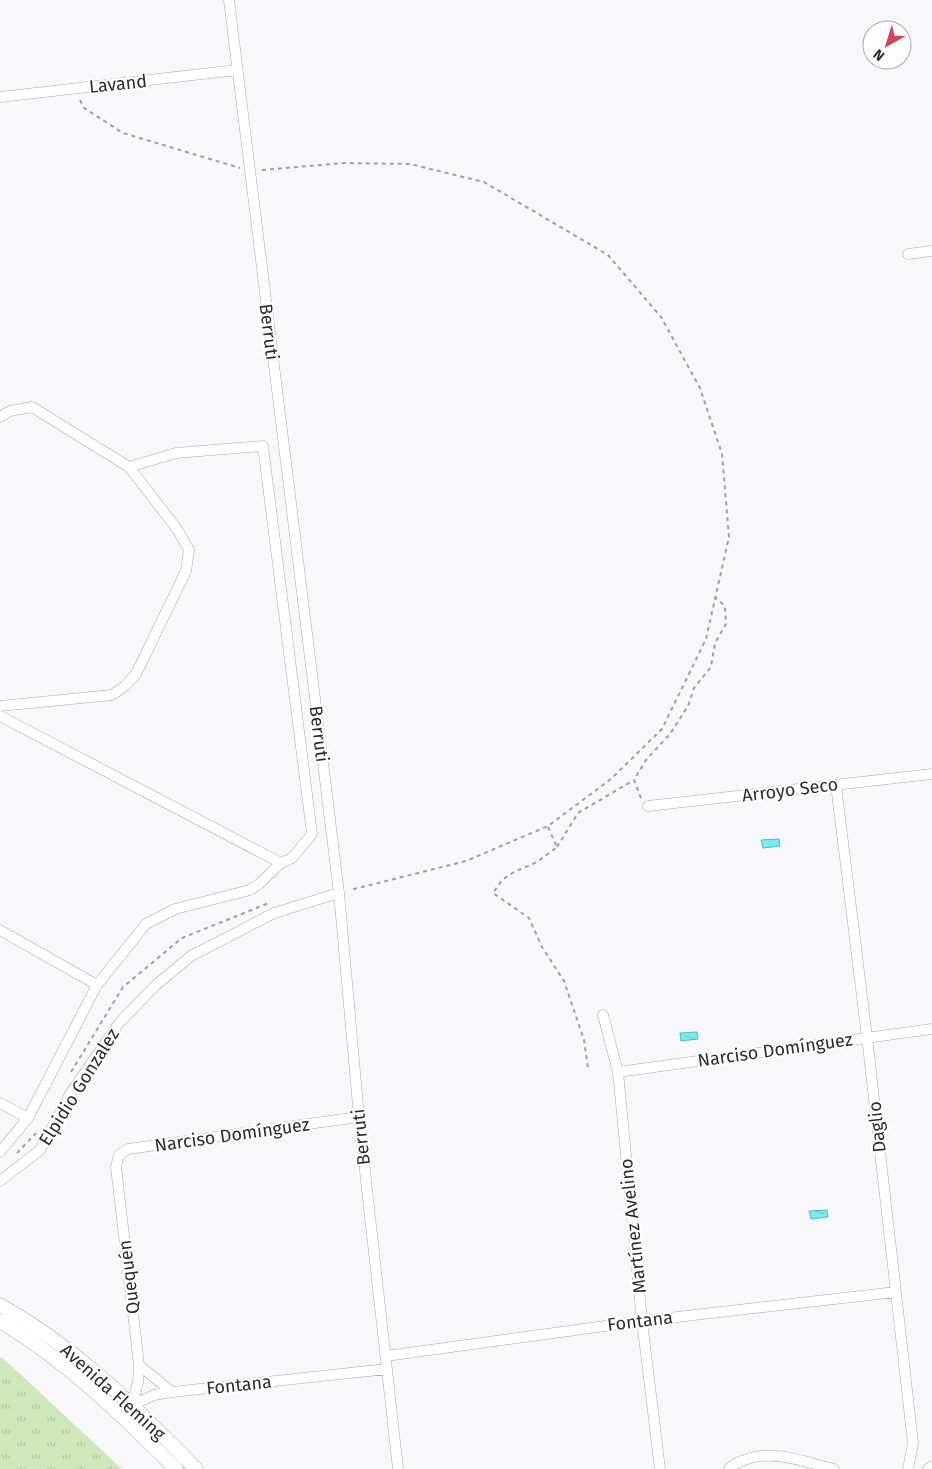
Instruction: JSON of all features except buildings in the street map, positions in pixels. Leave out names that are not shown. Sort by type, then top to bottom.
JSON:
[{"type":"main road","name":"Avenida Fleming","points":[[0,1305],[64,1347],[98,1374],[132,1404],[196,1469]]},
{"type":"main road","name":"Avenida Fleming","points":[[0,1321],[37,1344],[70,1369],[123,1416],[176,1469]]},
{"type":"street","name":"Berruti","points":[[228,0],[252,170],[338,893],[359,1117],[398,1469]]},
{"type":"street","name":"Lavand","points":[[0,97],[237,70]]},
{"type":"street","points":[[908,254],[932,251]]},
{"type":"street","points":[[0,417],[10,412],[32,407],[129,467],[177,529],[189,550],[186,571],[136,674],[126,686],[112,695],[0,706]]},
{"type":"street","points":[[0,1152],[28,1118],[97,985],[146,924],[175,909],[250,890],[281,863],[292,858],[312,834],[262,446],[176,453],[129,467]]},
{"type":"street","points":[[0,716],[281,863]]},
{"type":"street","name":"Arroyo Seco","points":[[648,806],[932,774]]},
{"type":"street","name":"Daglio","points":[[836,785],[867,1037],[913,1443],[908,1469]]},
{"type":"street","name":"Elpidio Gonzalez","points":[[0,1181],[40,1150],[70,1094],[120,1022],[154,986],[191,956],[274,913],[338,893]]},
{"type":"street","points":[[0,930],[97,985]]},
{"type":"street","name":"Martínez Avelino","points":[[603,1015],[618,1072],[642,1321],[660,1469]]},
{"type":"street","name":"Narciso Domínguez","points":[[618,1072],[932,1029]]},
{"type":"street","points":[[0,1104],[28,1118]]},
{"type":"street","name":"Narciso Domínguez","points":[[116,1168],[119,1155],[128,1149],[359,1117]]},
{"type":"street","name":"Quequén","points":[[116,1168],[139,1365],[138,1382],[132,1404]]},
{"type":"street","name":"Fontana","points":[[386,1356],[642,1321],[896,1292]]},
{"type":"street","points":[[139,1365],[172,1392]]},
{"type":"street","name":"Fontana","points":[[132,1404],[154,1394],[387,1369]]},
{"type":"street","points":[[729,1469],[732,1465],[754,1456],[782,1456],[834,1469]]},
{"type":"street","points":[[928,1469],[932,1466]]},
{"type":"path","points":[[74,88],[84,108],[123,133],[252,170],[344,163],[410,164],[484,182],[608,255],[661,317],[700,388],[722,454],[729,537],[706,639],[662,729],[611,779],[548,826],[466,861],[338,893]]},
{"type":"path","points":[[588,1068],[584,1040],[564,981],[542,947],[529,918],[493,893],[502,880],[514,872],[537,862],[557,847],[578,813],[634,780],[646,760],[670,734],[688,706],[694,688],[710,667],[715,643],[726,624],[725,606],[715,597]]},
{"type":"path","points":[[634,780],[639,796],[648,806]]},
{"type":"path","points":[[548,826],[557,847]]},
{"type":"green space","points":[[0,1312],[60,1351],[120,1401],[188,1469],[185,1469],[138,1421],[101,1387],[56,1352],[0,1314]]},
{"type":"green space","points":[[0,1357],[4,1359],[122,1469],[0,1469]]},
{"type":"water","points":[[779,839],[780,846],[763,848],[761,840]]},
{"type":"water","points":[[697,1032],[698,1039],[681,1041],[680,1033]]},
{"type":"water","points":[[827,1210],[828,1217],[811,1219],[809,1211]]}]
